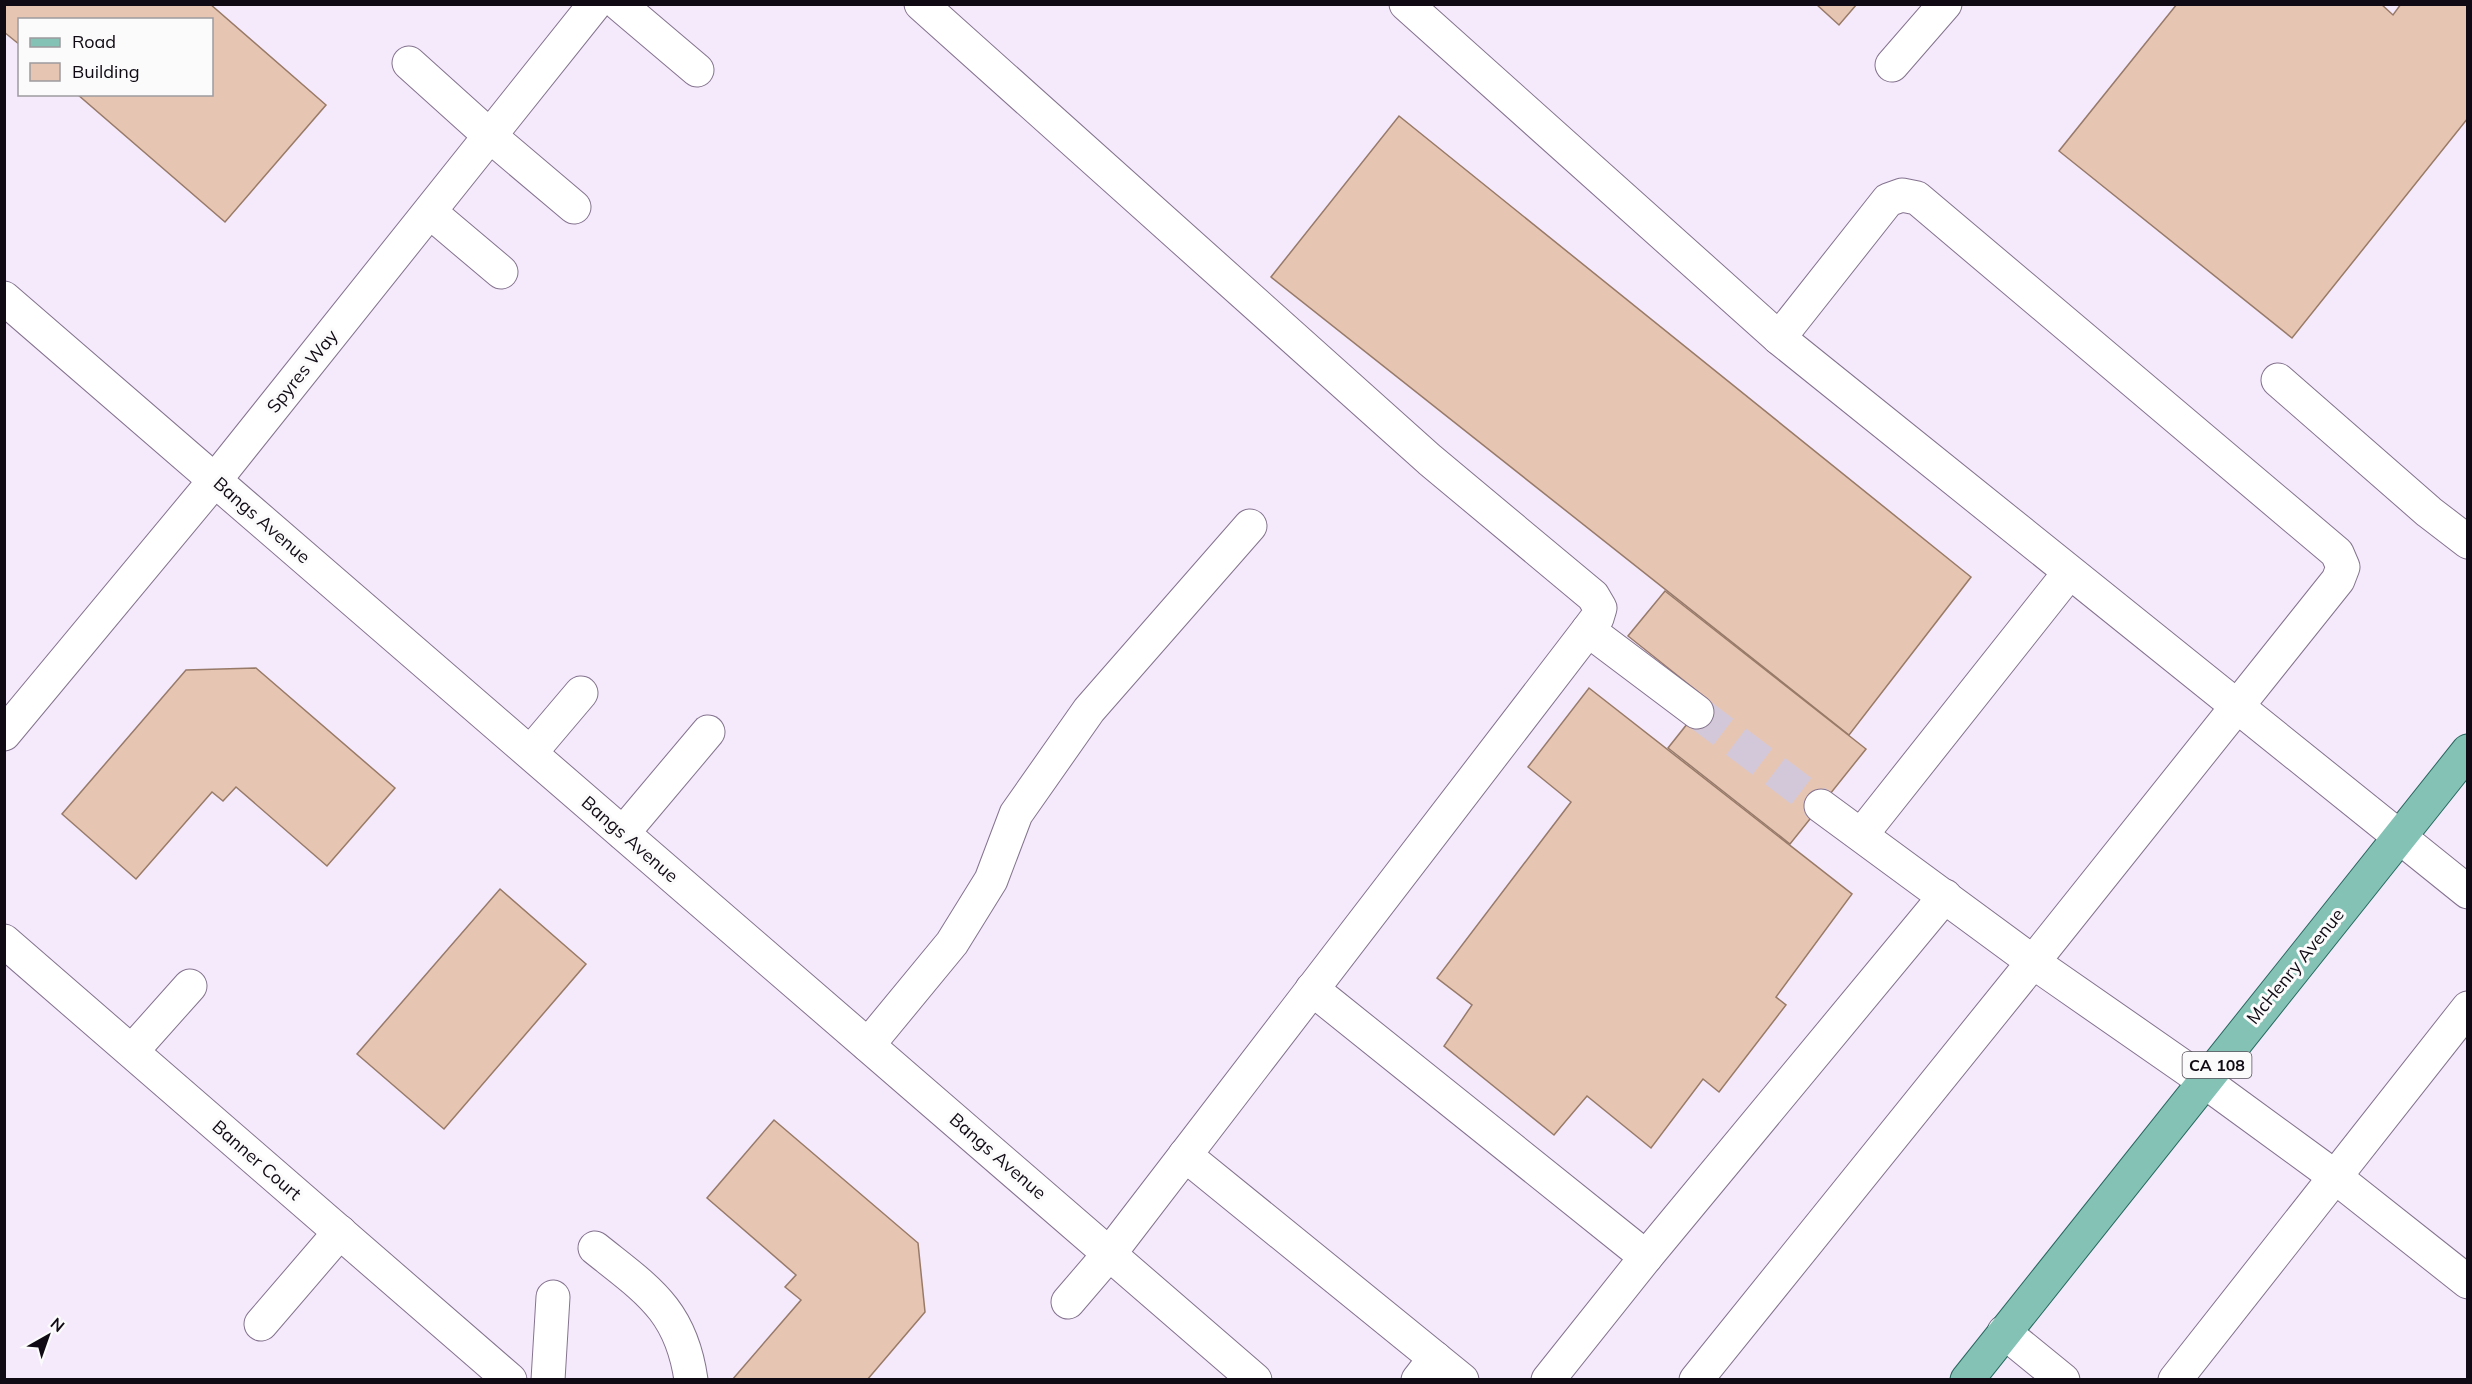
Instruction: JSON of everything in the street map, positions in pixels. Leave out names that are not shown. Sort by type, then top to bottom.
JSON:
[{"type":"main road","name":"McHenry Avenue","points":[[1967,1380],[2468,751]]},
{"type":"street","name":"Spyres Way","points":[[4,734],[215,480],[596,4]]},
{"type":"street","points":[[619,4],[697,70]]},
{"type":"street","points":[[921,4],[1430,460],[1593,596],[1600,608],[1597,618],[1588,630],[1110,1253],[1068,1302]]},
{"type":"street","points":[[1406,4],[1779,338],[2236,708],[2468,892]]},
{"type":"street","points":[[1892,65],[1945,4]]},
{"type":"street","points":[[409,63],[574,207]]},
{"type":"street","points":[[1696,1380],[2338,580],[2343,567],[2337,553],[1917,198],[1902,195],[1888,200],[1779,338]]},
{"type":"street","points":[[430,212],[501,272]]},
{"type":"street","name":"Bangs Avenue","points":[[4,297],[1255,1380]]},
{"type":"street","points":[[2278,380],[2429,512],[2468,542]]},
{"type":"street","points":[[868,1045],[951,943],[990,880],[1016,814],[1089,710],[1250,526]]},
{"type":"street","points":[[1862,834],[2069,573]]},
{"type":"street","points":[[1588,630],[1697,712]]},
{"type":"street","points":[[531,752],[581,693]]},
{"type":"street","points":[[624,833],[708,732]]},
{"type":"street","points":[[1821,806],[2033,962],[2204,1081],[2334,1176],[2468,1282]]},
{"type":"street","points":[[1548,1380],[1646,1257],[1945,896]]},
{"type":"street","name":"Banner Court","points":[[4,940],[510,1380]]},
{"type":"street","points":[[132,1052],[189,986]]},
{"type":"street","points":[[1312,989],[1646,1257]]},
{"type":"street","points":[[2175,1380],[2468,1008]]},
{"type":"street","points":[[1185,1155],[1426,1369],[1462,1380]]},
{"type":"street","points":[[261,1324],[340,1232]]},
{"type":"street","points":[[595,1248],[651,1293],[678,1328],[689,1364],[691,1380]]},
{"type":"street","points":[[548,1380],[554,1297]]},
{"type":"street","points":[[2004,1332],[2063,1380]]},
{"type":"building","points":[[4,4],[210,4],[326,105],[225,222],[79,96],[213,96],[213,18],[18,18],[18,43],[4,32]]},
{"type":"building","points":[[1816,4],[1857,4],[1839,25]]},
{"type":"building","points":[[2177,4],[2381,4],[2393,15],[2401,4],[2468,4],[2468,118],[2292,338],[2059,151]]},
{"type":"building","points":[[1399,116],[1971,577],[1849,735],[1271,277]]},
{"type":"building","points":[[1665,591],[1866,749],[1790,844],[1668,748],[1707,699],[1628,636]]},
{"type":"building","points":[[256,668],[395,788],[327,866],[236,787],[223,801],[212,792],[136,879],[62,814],[186,670]]},
{"type":"building","points":[[1589,688],[1852,894],[1776,997],[1786,1005],[1719,1092],[1703,1079],[1651,1148],[1587,1096],[1554,1135],[1444,1046],[1472,1005],[1437,978],[1571,802],[1528,767]]},
{"type":"building","points":[[500,889],[586,964],[444,1129],[357,1054]]},
{"type":"building","points":[[774,1120],[918,1243],[925,1312],[867,1380],[732,1380],[801,1300],[785,1287],[796,1275],[707,1198]]},
{"type":"tunnel","points":[[1697,712],[1821,806]]}]
